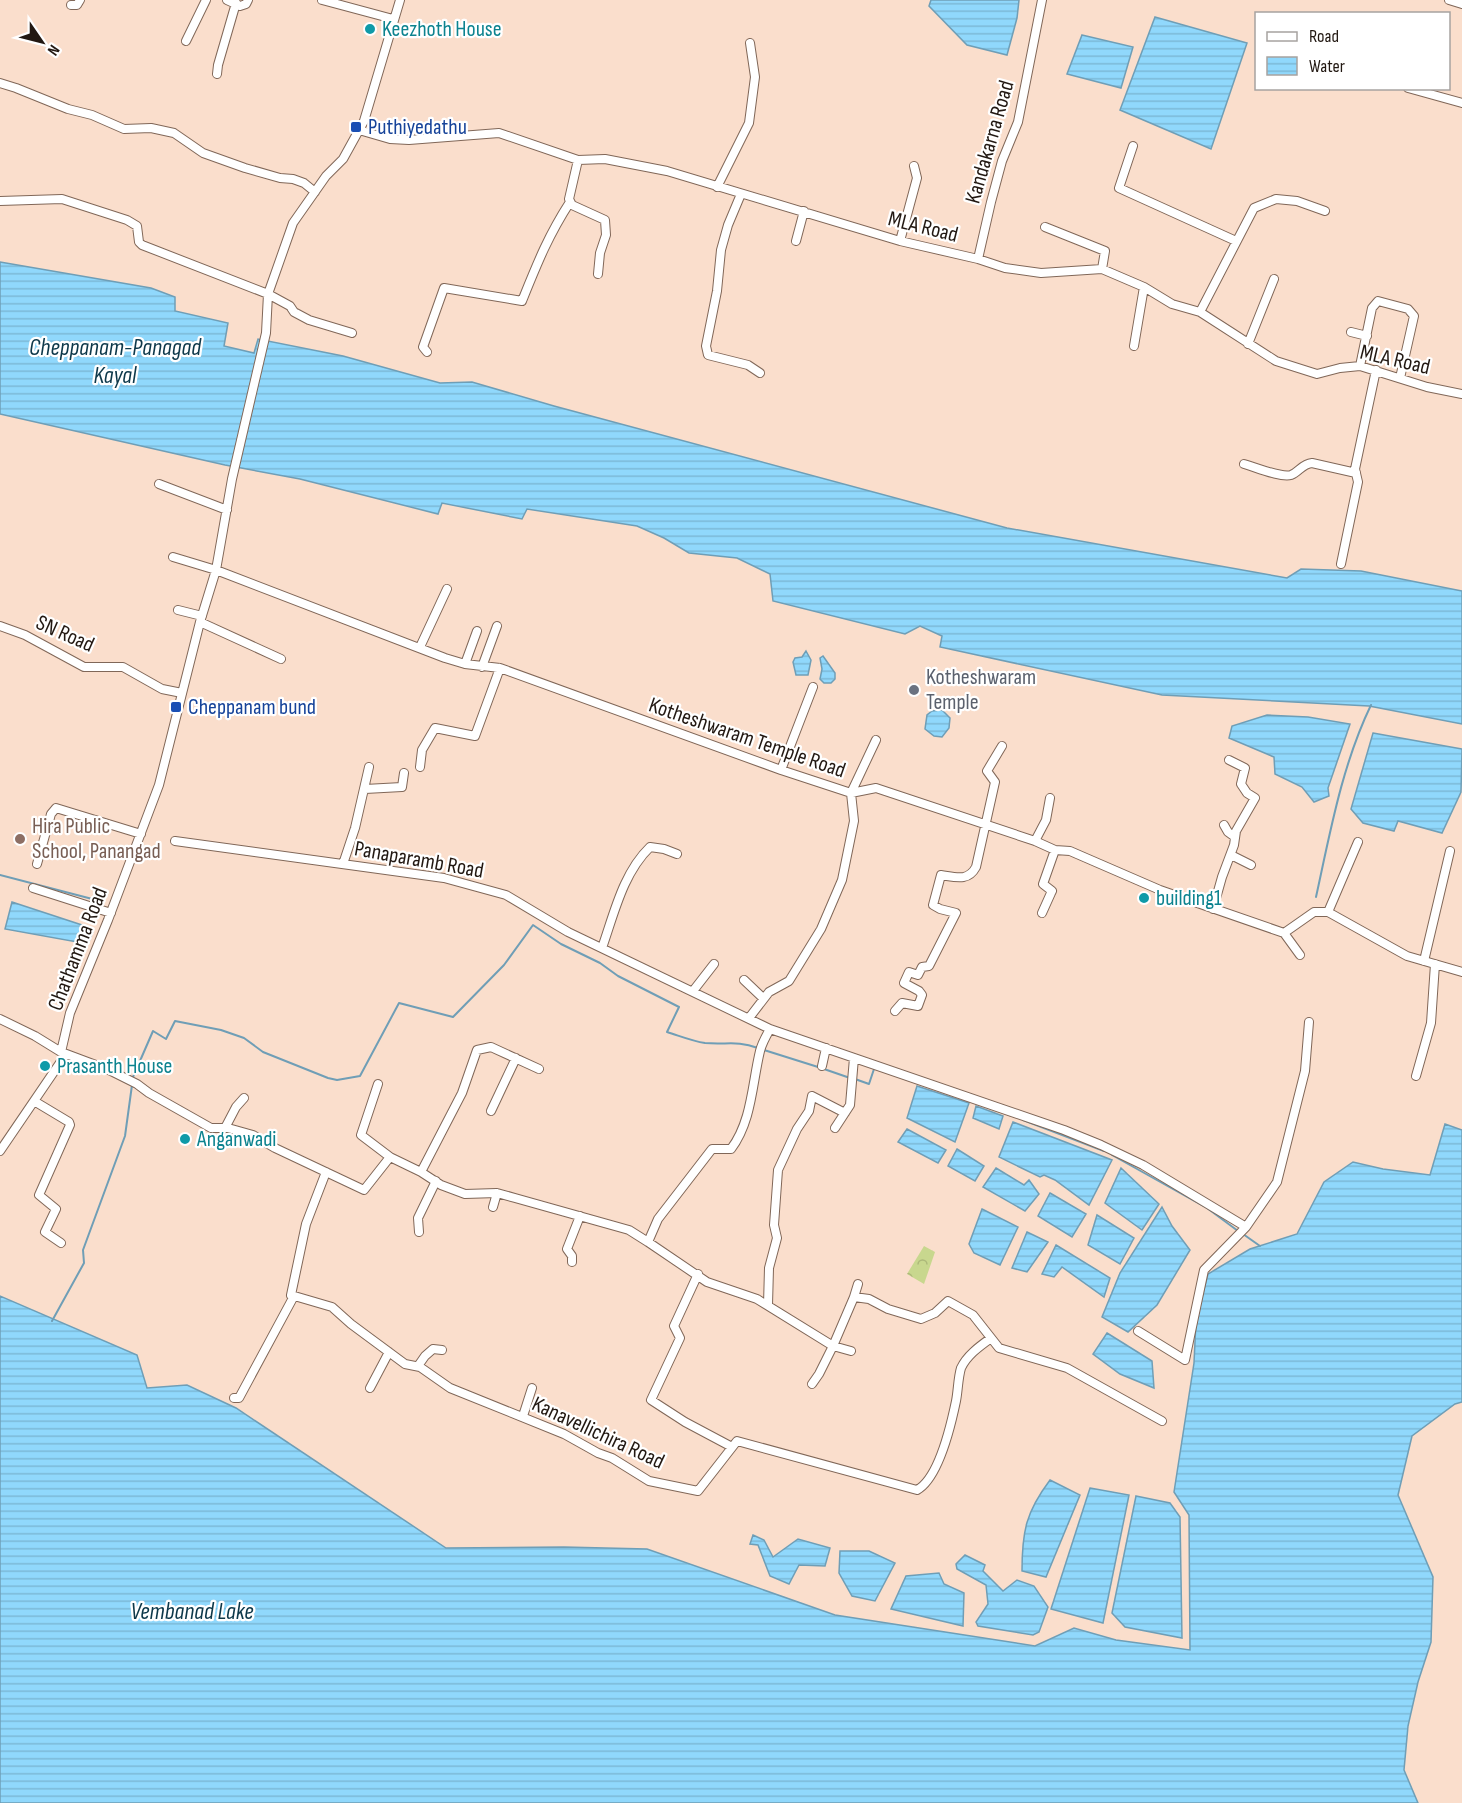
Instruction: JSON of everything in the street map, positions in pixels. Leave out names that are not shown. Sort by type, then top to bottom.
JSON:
[{"type":"street","points":[[71,4],[76,6],[80,0],[88,2],[89,0]]},
{"type":"street","points":[[186,41],[206,0]]},
{"type":"street","points":[[217,74],[232,2],[240,6],[246,4],[248,0]]},
{"type":"street","points":[[322,0],[393,19]]},
{"type":"street","name":"Chathamma Road","points":[[0,1018],[64,1053],[70,1013],[111,913],[159,785],[201,619],[216,570],[232,479],[266,333],[268,294],[293,223],[326,176],[343,159],[364,121],[400,0]]},
{"type":"street","name":"Kandakarna Road","points":[[978,259],[999,171],[1018,122],[1042,0]]},
{"type":"street","points":[[1449,0],[1462,4]]},
{"type":"street","points":[[717,187],[749,123],[755,77],[750,43]]},
{"type":"street","points":[[0,83],[68,109],[92,115],[124,129],[151,128],[174,133],[203,153],[245,168],[280,178],[293,179],[304,183],[315,192]]},
{"type":"street","points":[[1415,90],[1462,104]]},
{"type":"street","name":"MLA Road","points":[[359,129],[390,139],[409,140],[499,133],[578,160],[605,159],[667,171],[900,241],[978,259],[1005,268],[1041,273],[1102,268],[1144,287],[1172,304],[1200,312],[1276,361],[1317,374],[1360,366],[1426,387],[1462,394]]},
{"type":"street","points":[[1133,146],[1119,188],[1236,241]]},
{"type":"street","points":[[427,352],[423,347],[444,288],[522,301],[547,238],[570,202],[578,160]]},
{"type":"street","points":[[900,241],[917,178],[914,166]]},
{"type":"street","points":[[741,194],[728,225],[721,250],[717,291],[706,346],[708,354],[748,365],[760,373]]},
{"type":"street","points":[[0,201],[62,199],[127,220],[137,226],[139,242],[142,245],[268,294],[309,320],[352,333]]},
{"type":"street","points":[[1200,312],[1254,208],[1276,199],[1297,201],[1325,211]]},
{"type":"street","points":[[570,202],[605,220],[606,235],[600,253],[598,274]]},
{"type":"street","points":[[796,241],[804,211]]},
{"type":"street","points":[[1045,227],[1105,251],[1102,268]]},
{"type":"street","points":[[1248,344],[1274,279]]},
{"type":"street","points":[[1134,346],[1144,287]]},
{"type":"street","points":[[1360,366],[1372,308],[1378,301],[1408,309],[1414,316],[1400,378]]},
{"type":"street","points":[[1351,332],[1367,336]]},
{"type":"street","points":[[1341,564],[1358,482],[1355,470],[1376,370]]},
{"type":"street","points":[[1244,464],[1285,476],[1294,474],[1305,464],[1312,463],[1356,473]]},
{"type":"street","points":[[159,484],[227,510]]},
{"type":"street","name":"Kotheshwaram Temple Road","points":[[173,557],[216,570],[465,664],[500,668],[781,770],[851,793],[876,788],[1035,841],[1055,850],[1070,851],[1160,890],[1284,933]]},
{"type":"street","points":[[420,647],[447,589]]},
{"type":"street","points":[[178,610],[281,659]]},
{"type":"street","name":"SN Road","points":[[0,626],[26,635],[84,667],[123,668],[162,689],[182,693]]},
{"type":"street","points":[[482,667],[497,626]]},
{"type":"street","points":[[465,664],[477,631]]},
{"type":"street","points":[[420,767],[422,750],[435,728],[475,736],[500,668]]},
{"type":"street","points":[[781,770],[813,687]]},
{"type":"street","points":[[749,1018],[763,998],[789,981],[825,920],[842,880],[850,841],[854,821],[851,793],[876,740]]},
{"type":"street","points":[[895,1011],[902,1003],[918,1006],[922,995],[904,983],[906,977],[909,972],[918,975],[922,968],[929,966],[956,913],[933,905],[941,875],[966,878],[972,874],[979,858],[995,782],[987,771],[1002,746]]},
{"type":"street","points":[[1213,909],[1231,855],[1236,831],[1255,798],[1247,793],[1241,784],[1245,768],[1229,760]]},
{"type":"street","points":[[343,864],[355,828],[369,767]]},
{"type":"street","points":[[365,789],[402,787],[404,773]]},
{"type":"street","points":[[1035,841],[1046,820],[1050,798]]},
{"type":"street","points":[[37,864],[51,814],[56,808],[141,834]]},
{"type":"street","points":[[1224,825],[1235,837]]},
{"type":"street","name":"Panaparamb Road","points":[[175,841],[444,878],[506,895],[568,932],[770,1029],[1064,1130],[1101,1145],[1143,1165],[1246,1227]]},
{"type":"street","points":[[1328,912],[1358,842]]},
{"type":"street","points":[[602,948],[630,873],[640,857],[650,847],[677,854]]},
{"type":"street","points":[[1042,912],[1052,891],[1043,884],[1055,850]]},
{"type":"street","points":[[1425,961],[1450,851]]},
{"type":"street","points":[[1231,855],[1251,865]]},
{"type":"street","points":[[33,888],[111,913]]},
{"type":"street","points":[[1300,955],[1284,933],[1314,912],[1328,912],[1407,956],[1462,972]]},
{"type":"street","points":[[693,991],[714,964]]},
{"type":"street","points":[[1416,1076],[1431,1023],[1435,964]]},
{"type":"street","points":[[744,980],[763,998]]},
{"type":"street","points":[[1138,1331],[1185,1359],[1204,1270],[1246,1227],[1277,1182],[1305,1071],[1309,1022]]},
{"type":"street","points":[[648,1242],[658,1219],[712,1149],[730,1149],[738,1138],[746,1121],[760,1048],[770,1029]]},
{"type":"street","points":[[421,1172],[462,1093],[477,1050],[491,1047],[539,1069]]},
{"type":"street","points":[[822,1066],[826,1048]]},
{"type":"street","points":[[0,1152],[64,1053],[109,1070],[137,1084],[211,1128],[225,1128],[253,1135],[275,1148],[364,1190],[390,1156]]},
{"type":"street","points":[[491,1111],[516,1058]]},
{"type":"street","points":[[835,1128],[850,1105],[854,1058]]},
{"type":"street","points":[[378,1084],[361,1136],[390,1156],[441,1185],[465,1194],[496,1193],[629,1230],[707,1282],[757,1299],[832,1346],[851,1351]]},
{"type":"street","points":[[768,1305],[769,1268],[777,1238],[774,1225],[778,1170],[809,1111],[812,1096],[845,1113]]},
{"type":"street","points":[[225,1128],[236,1107],[244,1098]]},
{"type":"street","points":[[34,1101],[69,1122],[70,1125],[39,1195],[56,1209],[45,1232],[61,1243]]},
{"type":"street","points":[[234,1398],[239,1398],[294,1296],[291,1295],[306,1224],[326,1172]]},
{"type":"street","points":[[419,1232],[418,1218],[436,1181]]},
{"type":"street","points":[[493,1207],[496,1193]]},
{"type":"street","points":[[572,1263],[572,1256],[567,1249],[580,1216]]},
{"type":"street","points":[[698,1274],[674,1326],[680,1338],[651,1400],[685,1422],[732,1447],[737,1442],[917,1490],[924,1486],[940,1459],[956,1403],[962,1368],[974,1350],[991,1338]]},
{"type":"street","points":[[812,1384],[832,1346],[858,1284]]},
{"type":"street","name":"Kanavellichira Road","points":[[294,1296],[332,1307],[405,1364],[418,1366],[450,1388],[523,1416],[612,1458],[648,1481],[698,1491],[732,1447]]},
{"type":"street","points":[[854,1297],[869,1299],[888,1309],[921,1319],[934,1313],[948,1301],[974,1315],[999,1348],[1067,1368],[1162,1421]]},
{"type":"street","points":[[418,1366],[433,1349],[442,1350]]},
{"type":"street","points":[[370,1388],[389,1352]]},
{"type":"street","points":[[523,1416],[532,1388]]},
{"type":"green space","points":[[924,1246],[935,1252],[924,1284],[907,1274]]},
{"type":"water","points":[[931,0],[1019,0],[1017,18],[1007,55],[967,45],[929,6]]},
{"type":"water","points":[[1155,17],[1247,43],[1211,149],[1120,110]]},
{"type":"water","points":[[1082,35],[1133,47],[1121,88],[1067,74]]},
{"type":"water","name":"Cheppanam-Panagad Kayal","points":[[0,262],[151,288],[175,297],[175,311],[228,323],[224,346],[254,353],[258,339],[343,356],[440,383],[472,382],[1007,528],[1287,578],[1301,569],[1361,571],[1462,591],[1462,724],[1369,706],[1162,695],[940,647],[942,636],[920,626],[905,634],[773,601],[770,574],[737,558],[689,553],[637,526],[527,509],[522,519],[442,503],[438,514],[300,479],[225,465],[0,414]]},
{"type":"water","points":[[806,651],[811,660],[808,675],[796,675],[793,662],[795,658],[802,657]]},
{"type":"water","points":[[823,656],[835,673],[835,679],[831,683],[824,683],[820,679],[822,669],[820,658]]},
{"type":"water","points":[[942,710],[950,718],[949,728],[942,737],[934,736],[925,729],[927,715],[932,711]]},
{"type":"water","points":[[1267,715],[1308,717],[1350,724],[1328,788],[1329,796],[1314,802],[1302,787],[1275,774],[1274,757],[1229,738],[1232,726]]},
{"type":"water","points":[[1373,733],[1462,749],[1461,792],[1442,833],[1398,821],[1394,831],[1363,823],[1351,809]]},
{"type":"water","points":[[12,902],[82,925],[93,931],[88,944],[5,929]]},
{"type":"water","points":[[917,1086],[969,1103],[955,1142],[907,1118]]},
{"type":"water","points":[[976,1106],[1003,1116],[999,1129],[973,1118]]},
{"type":"water","points":[[1013,1122],[1112,1160],[1089,1205],[1055,1180],[1044,1175],[1040,1177],[999,1157]]},
{"type":"water","name":"Vembanad Lake","points":[[1445,1124],[1462,1130],[1462,1402],[1455,1404],[1412,1436],[1398,1495],[1433,1577],[1431,1642],[1418,1682],[1408,1726],[1404,1770],[1418,1803],[0,1803],[0,1296],[137,1355],[147,1388],[187,1385],[236,1408],[446,1548],[647,1549],[835,1615],[1035,1646],[1074,1628],[1116,1640],[1190,1650],[1189,1515],[1174,1492],[1194,1363],[1196,1321],[1208,1274],[1250,1249],[1297,1234],[1324,1182],[1353,1162],[1383,1169],[1430,1175]]},
{"type":"water","points":[[907,1129],[946,1150],[938,1163],[898,1142]]},
{"type":"water","points":[[957,1149],[984,1166],[975,1181],[948,1166]]},
{"type":"water","points":[[996,1168],[1024,1185],[1029,1180],[1039,1194],[1025,1211],[983,1187]]},
{"type":"water","points":[[1121,1168],[1159,1204],[1142,1230],[1105,1203]]},
{"type":"water","points":[[1050,1193],[1086,1214],[1072,1237],[1038,1216]]},
{"type":"water","points":[[1162,1207],[1172,1226],[1190,1250],[1157,1305],[1128,1332],[1102,1317],[1120,1273]]},
{"type":"water","points":[[982,1209],[1018,1227],[1000,1265],[974,1253],[969,1244]]},
{"type":"water","points":[[1097,1215],[1134,1238],[1120,1264],[1088,1245]]},
{"type":"water","points":[[1027,1232],[1048,1242],[1027,1272],[1012,1268]]},
{"type":"water","points":[[1056,1245],[1110,1278],[1104,1297],[1062,1267],[1054,1277],[1042,1274]]},
{"type":"water","points":[[1107,1333],[1152,1361],[1154,1388],[1120,1374],[1093,1354]]},
{"type":"water","points":[[1050,1480],[1080,1495],[1046,1577],[1022,1571],[1022,1557],[1027,1522]]},
{"type":"water","points":[[1090,1488],[1129,1495],[1103,1623],[1051,1609]]},
{"type":"water","points":[[1136,1496],[1170,1503],[1180,1517],[1182,1638],[1125,1627],[1112,1613]]},
{"type":"water","points":[[753,1535],[764,1540],[773,1557],[798,1539],[830,1548],[825,1566],[799,1565],[789,1584],[770,1576],[758,1545],[750,1544]]},
{"type":"water","points":[[840,1551],[869,1551],[895,1563],[875,1601],[852,1596],[839,1573]]},
{"type":"water","points":[[965,1555],[985,1565],[983,1571],[1003,1591],[1017,1580],[1034,1586],[1048,1607],[1039,1632],[1033,1635],[978,1626],[976,1622],[988,1604],[986,1585],[957,1569],[956,1564]]},
{"type":"water","points":[[939,1573],[944,1584],[964,1593],[963,1626],[891,1609],[906,1576]]},
{"type":"waterway","points":[[1316,897],[1345,775],[1371,705]]},
{"type":"waterway","points":[[0,875],[100,901]]},
{"type":"waterway","points":[[133,1077],[153,1031],[166,1039],[175,1021],[221,1030],[244,1038],[263,1052],[328,1078],[337,1080],[360,1076],[399,1003],[453,1017],[504,965],[533,925],[561,944],[679,1007],[667,1032],[705,1043],[737,1043],[758,1048]]},
{"type":"waterway","points":[[764,1050],[818,1067]]},
{"type":"waterway","points":[[824,1069],[850,1078]]},
{"type":"waterway","points":[[855,1079],[869,1084],[874,1069]]},
{"type":"waterway","points":[[52,1321],[84,1263],[83,1250],[125,1136],[132,1085]]},
{"type":"waterway","points":[[1023,1120],[1104,1151]]},
{"type":"waterway","points":[[1112,1155],[1207,1208],[1238,1231]]},
{"type":"waterway","points":[[1243,1234],[1260,1246]]},
{"type":"place","name":"Keezhoth House","points":[[370,29]]},
{"type":"place","name":"Puthiyedathu","points":[[356,127]]},
{"type":"place","name":"Kotheshwaram Temple","points":[[914,690]]},
{"type":"place","name":"Cheppanam bund","points":[[176,707]]},
{"type":"place","name":"Hira Public School, Panangad","points":[[20,839]]},
{"type":"place","name":"building1","points":[[1144,898]]},
{"type":"place","name":"Prasanth House","points":[[45,1066]]},
{"type":"place","name":"Anganwadi","points":[[185,1139]]}]
